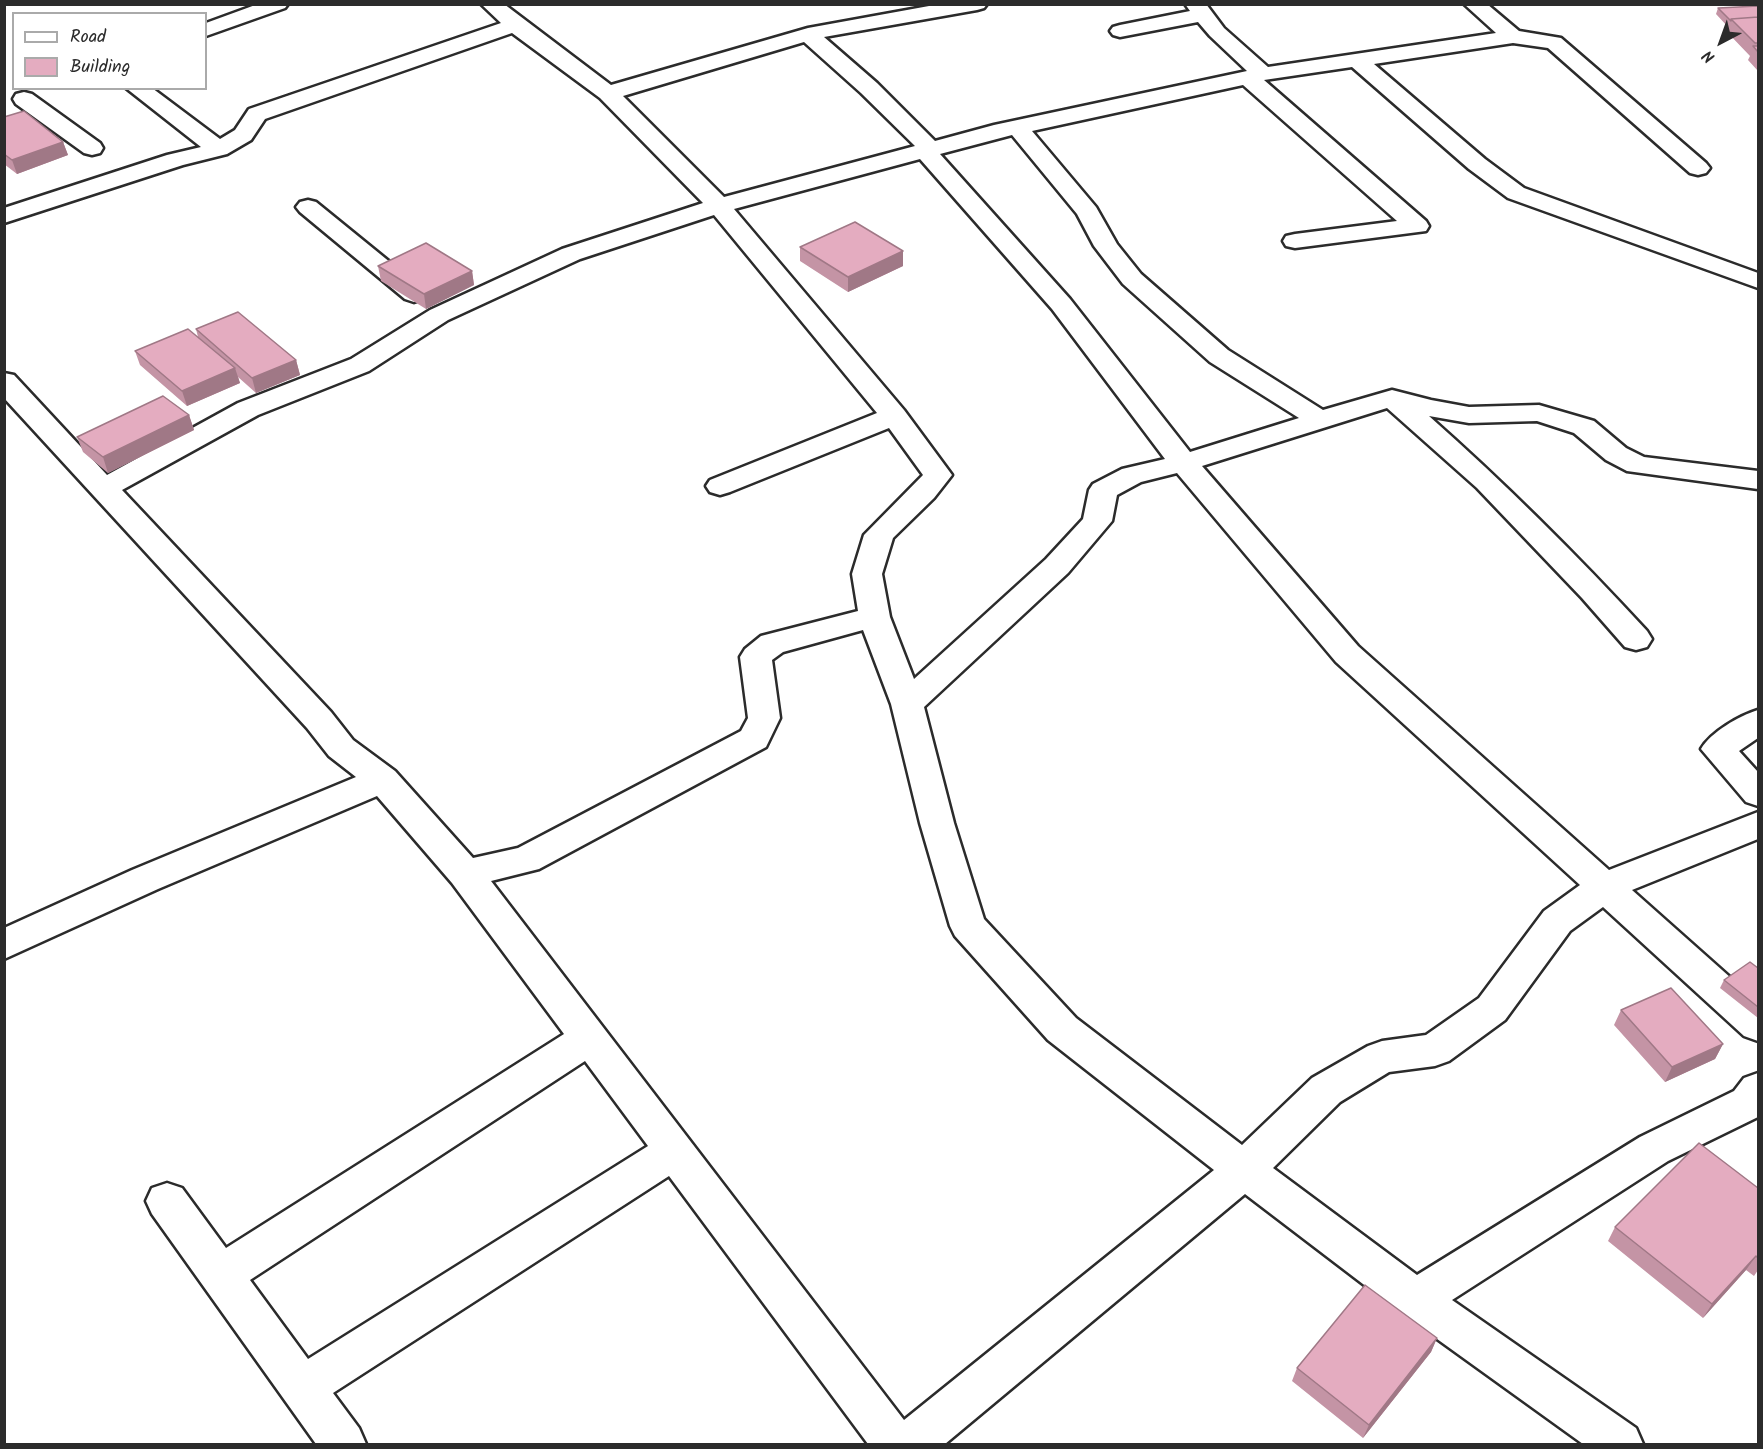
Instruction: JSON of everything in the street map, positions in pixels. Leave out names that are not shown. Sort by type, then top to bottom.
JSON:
[{"type":"street","points":[[207,30],[278,4]]},
{"type":"street","points":[[608,93],[808,34],[977,4]]},
{"type":"street","points":[[1474,4],[1513,37]]},
{"type":"street","points":[[4,216],[175,160],[219,149],[243,135],[257,114],[294,100],[498,10],[608,93],[719,206],[894,416],[938,475],[924,492],[879,535],[867,574],[874,617],[907,704],[937,823],[969,926],[1062,1029],[1416,1299],[1620,1444]]},
{"type":"street","points":[[1120,31],[1199,10],[1255,75],[1417,226],[1295,241]]},
{"type":"street","points":[[808,34],[869,88],[928,150],[1061,304],[1184,463],[1347,654],[1758,1025]]},
{"type":"street","points":[[103,489],[248,409],[360,365],[439,315],[571,254],[719,206],[928,150],[1017,127],[1255,75],[1355,58],[1513,37],[1554,42],[1698,168]]},
{"type":"street","points":[[1355,58],[1477,164],[1516,193],[1758,281]]},
{"type":"street","points":[[14,102],[44,90]]},
{"type":"street","points":[[139,90],[219,149]]},
{"type":"street","points":[[14,102],[93,148]]},
{"type":"street","points":[[1017,127],[1088,212],[1106,246],[1131,279],[1219,356],[1312,414]]},
{"type":"street","points":[[308,207],[439,315]]},
{"type":"street","points":[[1392,398],[1487,482],[1593,591],[1636,639]]},
{"type":"street","points":[[907,704],[1057,566],[1097,521],[1103,490],[1132,475],[1184,463],[1392,398],[1428,408],[1469,415],[1539,413],[1584,427],[1616,454],[1637,465],[1758,480]]},
{"type":"street","points":[[12,400],[103,489],[320,720],[341,748],[383,780],[465,873],[884,1428],[893,1444]]},
{"type":"street","points":[[720,486],[894,416]]},
{"type":"street","points":[[465,873],[526,860],[754,739],[764,718],[756,657],[772,644],[874,617]]},
{"type":"street","points":[[1758,722],[1718,749],[1758,793]]},
{"type":"street","points":[[4,945],[62,916],[166,870],[383,780]]},
{"type":"street","points":[[910,1444],[1244,1170],[1326,1090],[1382,1057],[1435,1050],[1492,1009],[1557,921],[1605,886],[1758,825]]},
{"type":"street","points":[[220,1276],[589,1038]]},
{"type":"street","points":[[1416,1299],[1654,1149],[1748,1102],[1758,1090]]},
{"type":"street","points":[[301,1388],[674,1151]]},
{"type":"street","points":[[167,1202],[343,1444]]},
{"type":"building","points":[[1758,6],[1758,17],[1731,19],[1731,21],[1718,8]]},
{"type":"building","points":[[1758,17],[1758,43],[1755,43],[1731,19]]},
{"type":"building","points":[[24,111],[63,142],[12,160],[4,154],[4,117]]},
{"type":"building","points":[[855,222],[903,251],[848,277],[800,247]]},
{"type":"building","points":[[426,243],[472,271],[424,294],[378,266]]},
{"type":"building","points":[[238,312],[296,360],[252,378],[196,329]]},
{"type":"building","points":[[188,329],[235,368],[182,391],[135,351]]},
{"type":"building","points":[[163,396],[189,415],[103,457],[77,437]]},
{"type":"building","points":[[1750,962],[1758,968],[1758,1007],[1724,980]]},
{"type":"building","points":[[1671,988],[1723,1044],[1672,1067],[1621,1010]]},
{"type":"building","points":[[1699,1143],[1758,1188],[1758,1258],[1756,1256],[1712,1304],[1615,1227]]},
{"type":"building","points":[[1365,1285],[1437,1338],[1369,1425],[1297,1368]]}]
